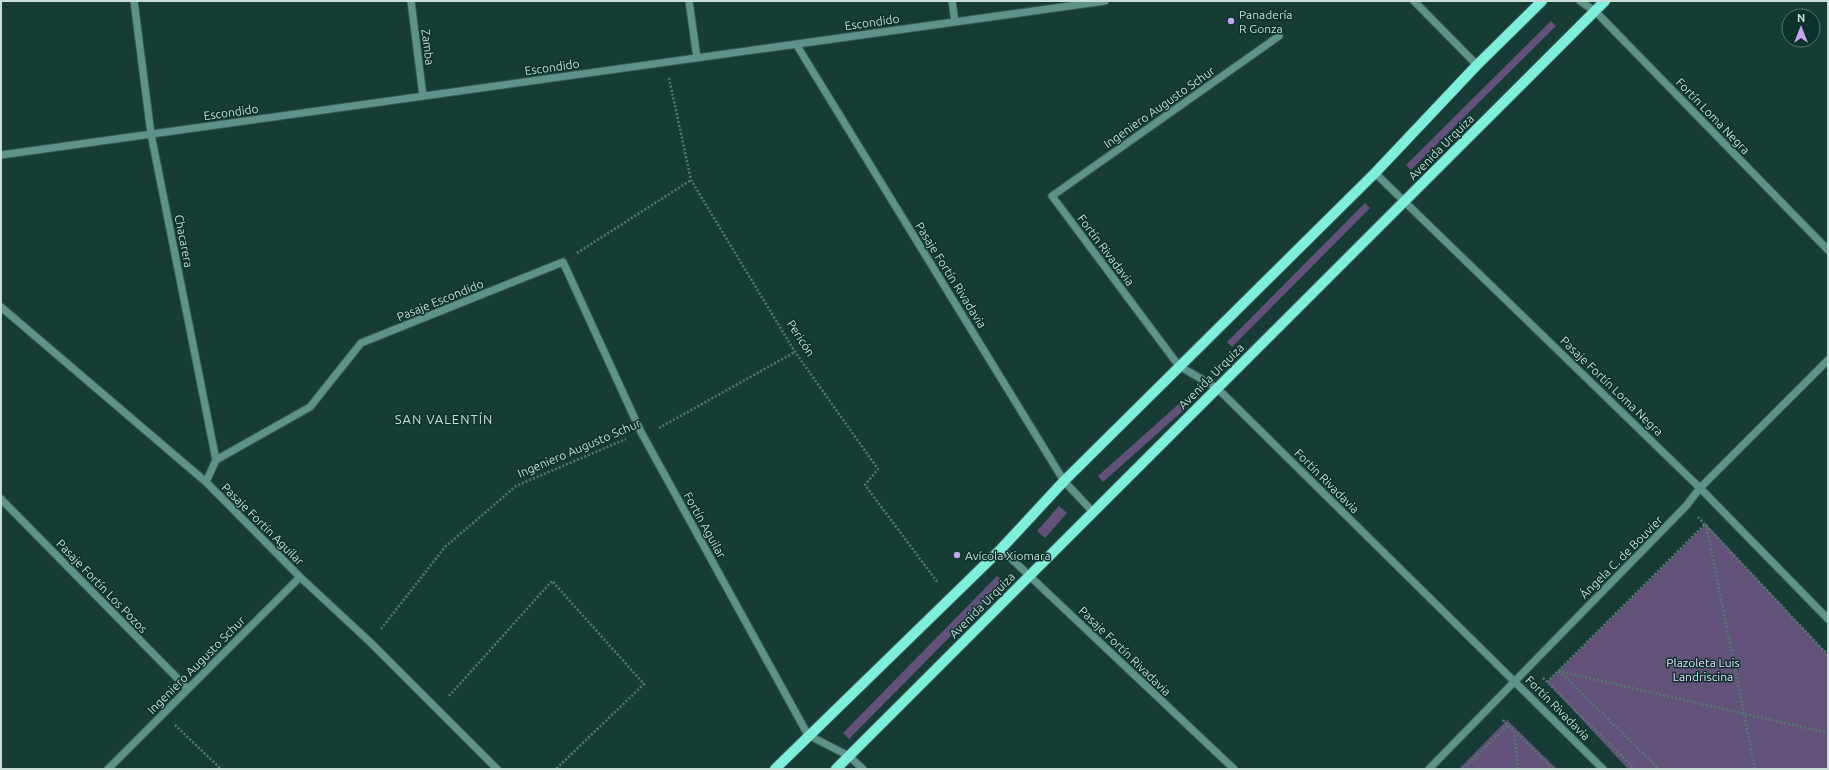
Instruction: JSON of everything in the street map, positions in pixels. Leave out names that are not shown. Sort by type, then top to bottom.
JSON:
[{"type":"main road","points":[[775,769],[808,735],[1001,549],[1064,480],[1375,173],[1477,65],[1542,1]]},
{"type":"main road","name":"Avenida Urquiza","points":[[836,769],[1605,1]]},
{"type":"street","name":"Chacarera","points":[[134,1],[152,134],[216,460]]},
{"type":"street","name":"Zamba","points":[[411,1],[423,96]]},
{"type":"street","points":[[689,1],[697,58]]},
{"type":"street","points":[[952,1],[955,22]]},
{"type":"street","name":"Escondido","points":[[1,155],[1105,1]]},
{"type":"street","points":[[1414,1],[1477,65]]},
{"type":"street","name":"Fortín Loma Negra","points":[[1580,1],[1595,11],[1828,250]]},
{"type":"street","name":"Ingeniero Augusto Schur","points":[[1052,196],[1279,36]]},
{"type":"street","name":"Pasaje Fortín Rivadavia","points":[[796,44],[1064,480],[1093,512]]},
{"type":"street","name":"Pasaje Fortín Loma Negra","points":[[1375,173],[1405,200],[1700,488],[1828,619]]},
{"type":"street","name":"Fortín Rivadavia","points":[[1052,196],[1179,366],[1217,388],[1603,769]]},
{"type":"street","name":"Pasaje Escondido","points":[[216,460],[310,407],[361,343],[563,262]]},
{"type":"street","name":"Fortín Aguilar","points":[[563,262],[641,432],[808,735]]},
{"type":"street","name":"Pasaje Fortín Aguilar","points":[[1,307],[206,482],[300,576],[370,642],[497,769]]},
{"type":"street","name":"Ángela C. de Bouvier","points":[[1429,769],[1686,506],[1700,488],[1828,360]]},
{"type":"street","points":[[206,482],[216,460]]},
{"type":"street","name":"Pasaje Fortín Los Pozos","points":[[1,499],[188,689]]},
{"type":"street","name":"Pasaje Fortín Rivadavia","points":[[1001,549],[1234,769]]},
{"type":"street","name":"Ingeniero Augusto Schur","points":[[108,769],[300,576]]},
{"type":"street","points":[[808,735],[849,756],[863,769]]},
{"type":"path","name":"Pericón","points":[[666,62],[691,180],[795,352],[878,469],[865,485],[950,598]]},
{"type":"path","points":[[563,262],[691,180]]},
{"type":"path","name":"Ingeniero Augusto Schur","points":[[370,642],[445,547],[516,486],[641,432],[660,428],[795,352]]},
{"type":"path","points":[[1686,506],[1706,524],[1828,655]]},
{"type":"path","points":[[1548,682],[1706,524]]},
{"type":"path","points":[[1706,524],[1755,769]]},
{"type":"path","points":[[437,709],[552,581],[644,684],[556,769]]},
{"type":"path","points":[[1529,665],[1635,769]]},
{"type":"path","points":[[1558,671],[1744,715],[1828,733]]},
{"type":"path","points":[[1558,671],[1659,769]]},
{"type":"path","points":[[1490,707],[1552,769]]},
{"type":"path","points":[[164,714],[221,769]]},
{"type":"path","points":[[1463,769],[1508,725]]},
{"type":"path","points":[[1514,730],[1518,769]]},
{"type":"green space","points":[[1551,21],[1556,26],[1411,170],[1406,165]]},
{"type":"green space","points":[[1365,203],[1370,208],[1232,347],[1227,342]]},
{"type":"green space","points":[[1181,402],[1186,408],[1103,482],[1098,476]]},
{"type":"green space","points":[[1059,506],[1067,513],[1045,538],[1037,531]]},
{"type":"green space","name":"Plazoleta Luis Landriscina","points":[[1706,524],[1828,655],[1828,769],[1628,769],[1547,682]]},
{"type":"green space","points":[[997,576],[1004,582],[849,739],[843,733]]},
{"type":"green space","points":[[1507,720],[1557,769],[1459,769]]},
{"type":"place","name":"Panadería R Gonza","points":[[1231,21]]},
{"type":"place","name":"Avícola Xiomara","points":[[957,555]]},
{"type":"district","name":"SAN VALENTÍN","points":[[444,419]]}]
